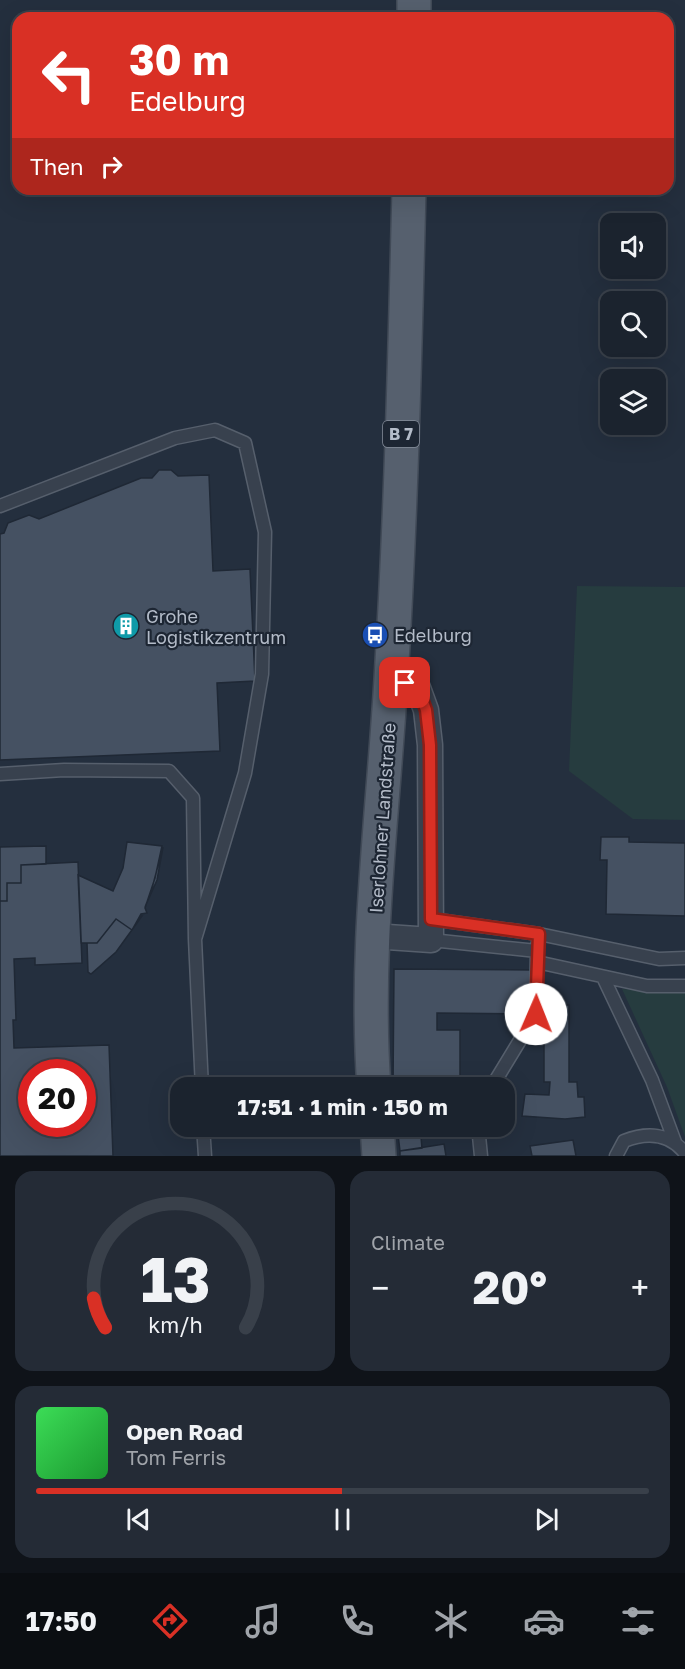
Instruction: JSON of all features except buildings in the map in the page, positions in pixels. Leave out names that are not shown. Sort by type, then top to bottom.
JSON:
[{"type":"main road","name":"Iserlohner Landstraße","points":[[374,1077],[371,1003],[373,936],[391,679],[409,195]]},
{"type":"main road","points":[[378,1137],[379,1156]]},
{"type":"street","points":[[373,936],[431,930],[430,745],[426,710],[418,688],[391,679]]},
{"type":"lane","points":[[0,506],[101,469],[174,438],[215,430],[245,443],[265,532],[262,674],[245,773],[195,939]]},
{"type":"lane","points":[[0,774],[64,770],[169,771],[193,798],[195,939],[201,1077]]},
{"type":"lane","points":[[431,930],[539,934],[659,959],[685,958]]},
{"type":"lane","points":[[431,930],[537,956],[603,977],[647,986],[685,986]]},
{"type":"lane","points":[[498,1077],[536,1014],[539,934]]},
{"type":"lane","points":[[603,977],[652,1080],[675,1142],[685,1153]]},
{"type":"lane","points":[[616,1156],[624,1141],[635,1137],[661,1136],[675,1142]]},
{"type":"lane","points":[[204,1137],[205,1156]]},
{"type":"lane","points":[[479,1137],[481,1156]]},
{"type":"green space","points":[[577,586],[685,587],[685,820],[633,819],[569,771]]},
{"type":"green space","points":[[622,989],[685,992],[685,1137],[667,1087]]},
{"type":"place","name":"Grohe Logistikzentrum","points":[[126,626]]},
{"type":"place","name":"Edelburg","points":[[375,635]]},
{"type":"route","points":[[405,683],[418,688],[426,710],[430,745],[431,919],[539,934],[536,1014]]}]
